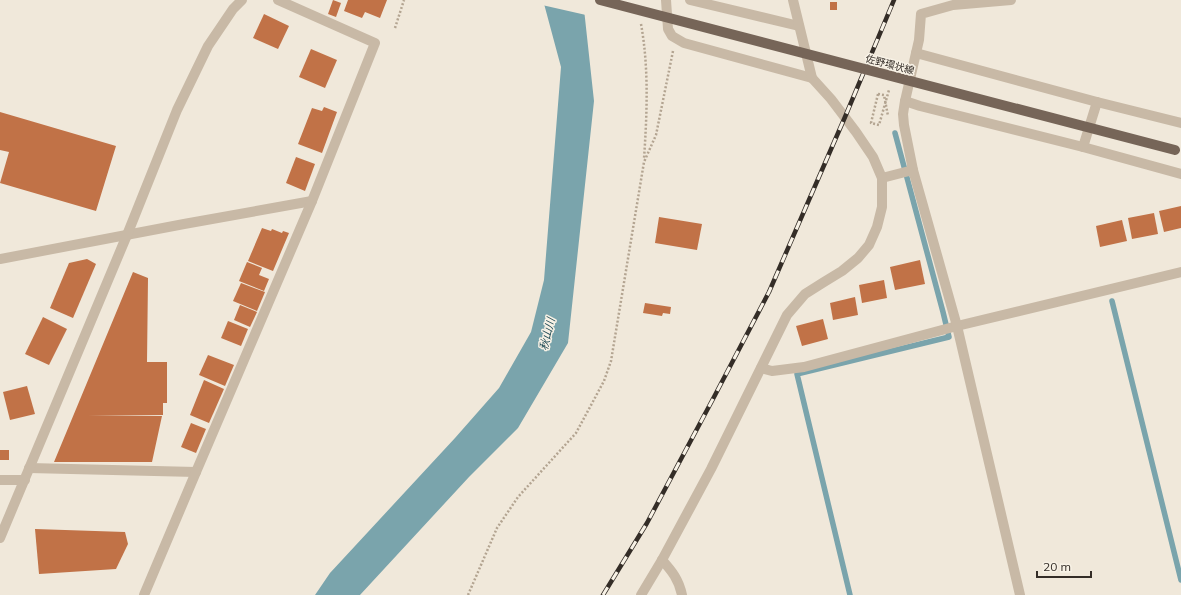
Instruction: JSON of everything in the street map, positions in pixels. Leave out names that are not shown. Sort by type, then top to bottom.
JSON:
[{"type":"main road","name":"佐野環状線","points":[[600,0],[1175,150]]},
{"type":"street","points":[[0,538],[127,235],[176,110],[208,46],[233,9],[242,0]]},
{"type":"street","points":[[144,595],[312,201],[375,43],[278,0]]},
{"type":"street","points":[[666,0],[668,29],[672,36],[684,44],[812,78]]},
{"type":"street","points":[[690,0],[799,26]]},
{"type":"street","points":[[641,595],[662,560],[711,469],[787,314],[805,294],[842,271],[858,258],[869,245],[877,227],[882,207],[882,178],[873,157],[856,132],[831,99],[812,78],[793,0]]},
{"type":"street","points":[[1011,0],[953,6],[921,14],[919,40],[903,114],[914,170],[957,326],[1020,595]]},
{"type":"street","points":[[916,53],[1181,124]]},
{"type":"street","points":[[905,101],[1181,174]]},
{"type":"street","points":[[1083,147],[1097,102]]},
{"type":"street","points":[[882,178],[914,170]]},
{"type":"street","points":[[0,259],[191,222],[312,201]]},
{"type":"street","points":[[761,368],[772,371],[804,367],[957,326],[1181,272]]},
{"type":"street","points":[[29,468],[196,472]]},
{"type":"street","points":[[0,480],[25,480]]},
{"type":"street","points":[[662,560],[672,570],[681,588],[682,595]]},
{"type":"path","points":[[395,28],[404,0]]},
{"type":"path","points":[[468,595],[498,528],[518,497],[576,433],[604,381],[611,361],[644,162],[646,130],[646,72],[645,44],[640,22]]},
{"type":"path","points":[[644,162],[656,135],[675,38]]},
{"type":"path","points":[[888,118],[885,103],[884,95],[878,94],[871,123],[879,125],[883,110],[885,102],[887,95],[890,87]]},
{"type":"water","name":"秋山川","points":[[543,0],[583,0],[594,101],[568,343],[518,428],[469,477],[360,595],[315,595],[330,573],[455,438],[499,388],[531,332],[544,280],[561,67]]},
{"type":"pier","points":[[541,0],[585,0],[586,15],[542,5]]},
{"type":"building","points":[[333,0],[341,3],[336,17],[328,14]]},
{"type":"building","points":[[348,0],[387,0],[380,18],[365,12],[362,18],[344,11]]},
{"type":"building","points":[[830,2],[837,2],[837,10],[830,10]]},
{"type":"building","points":[[264,14],[289,26],[278,49],[253,38]]},
{"type":"building","points":[[311,49],[337,60],[325,88],[299,77]]},
{"type":"building","points":[[324,107],[337,112],[322,153],[298,144],[312,108],[322,111]]},
{"type":"building","points":[[0,112],[116,146],[96,211],[0,183],[9,152],[0,150]]},
{"type":"building","points":[[296,157],[315,164],[305,191],[286,183]]},
{"type":"building","points":[[1181,206],[1181,228],[1164,232],[1159,211]]},
{"type":"building","points":[[1154,213],[1158,234],[1132,239],[1128,218]]},
{"type":"building","points":[[659,217],[702,224],[697,250],[655,243]]},
{"type":"building","points":[[1122,220],[1127,241],[1100,247],[1096,226]]},
{"type":"building","points":[[262,228],[271,231],[272,229],[282,233],[283,231],[289,233],[273,271],[248,261]]},
{"type":"building","points":[[87,259],[96,264],[73,318],[50,308],[69,263]]},
{"type":"building","points":[[920,260],[925,284],[895,290],[890,267]]},
{"type":"building","points":[[247,262],[262,268],[259,275],[269,279],[264,291],[239,281]]},
{"type":"building","points":[[133,272],[148,278],[147,362],[167,362],[167,403],[163,403],[163,415],[88,416],[162,416],[152,462],[54,462]]},
{"type":"building","points":[[884,280],[887,298],[862,303],[859,285]]},
{"type":"building","points":[[241,283],[265,292],[257,311],[233,301]]},
{"type":"building","points":[[855,297],[858,315],[833,320],[830,303]]},
{"type":"building","points":[[645,303],[671,307],[670,314],[663,313],[662,316],[643,313]]},
{"type":"building","points":[[240,305],[257,312],[250,327],[234,320]]},
{"type":"building","points":[[43,317],[67,329],[49,365],[25,354]]},
{"type":"building","points":[[823,319],[828,339],[802,346],[796,326]]},
{"type":"building","points":[[228,321],[248,329],[241,346],[221,338]]},
{"type":"building","points":[[208,355],[234,365],[225,386],[199,375]]},
{"type":"building","points":[[204,380],[224,389],[209,423],[190,415]]},
{"type":"building","points":[[27,386],[35,414],[10,420],[3,392]]},
{"type":"building","points":[[191,423],[206,429],[196,453],[181,447]]},
{"type":"building","points":[[0,450],[9,450],[9,460],[0,460]]},
{"type":"building","points":[[35,529],[125,532],[128,544],[116,569],[39,574]]},
{"type":"waterway","points":[[850,595],[797,374],[949,337],[895,133]]},
{"type":"waterway","points":[[1112,301],[1181,580]]},
{"type":"railway","points":[[603,595],[647,523],[769,292],[894,0]]}]
